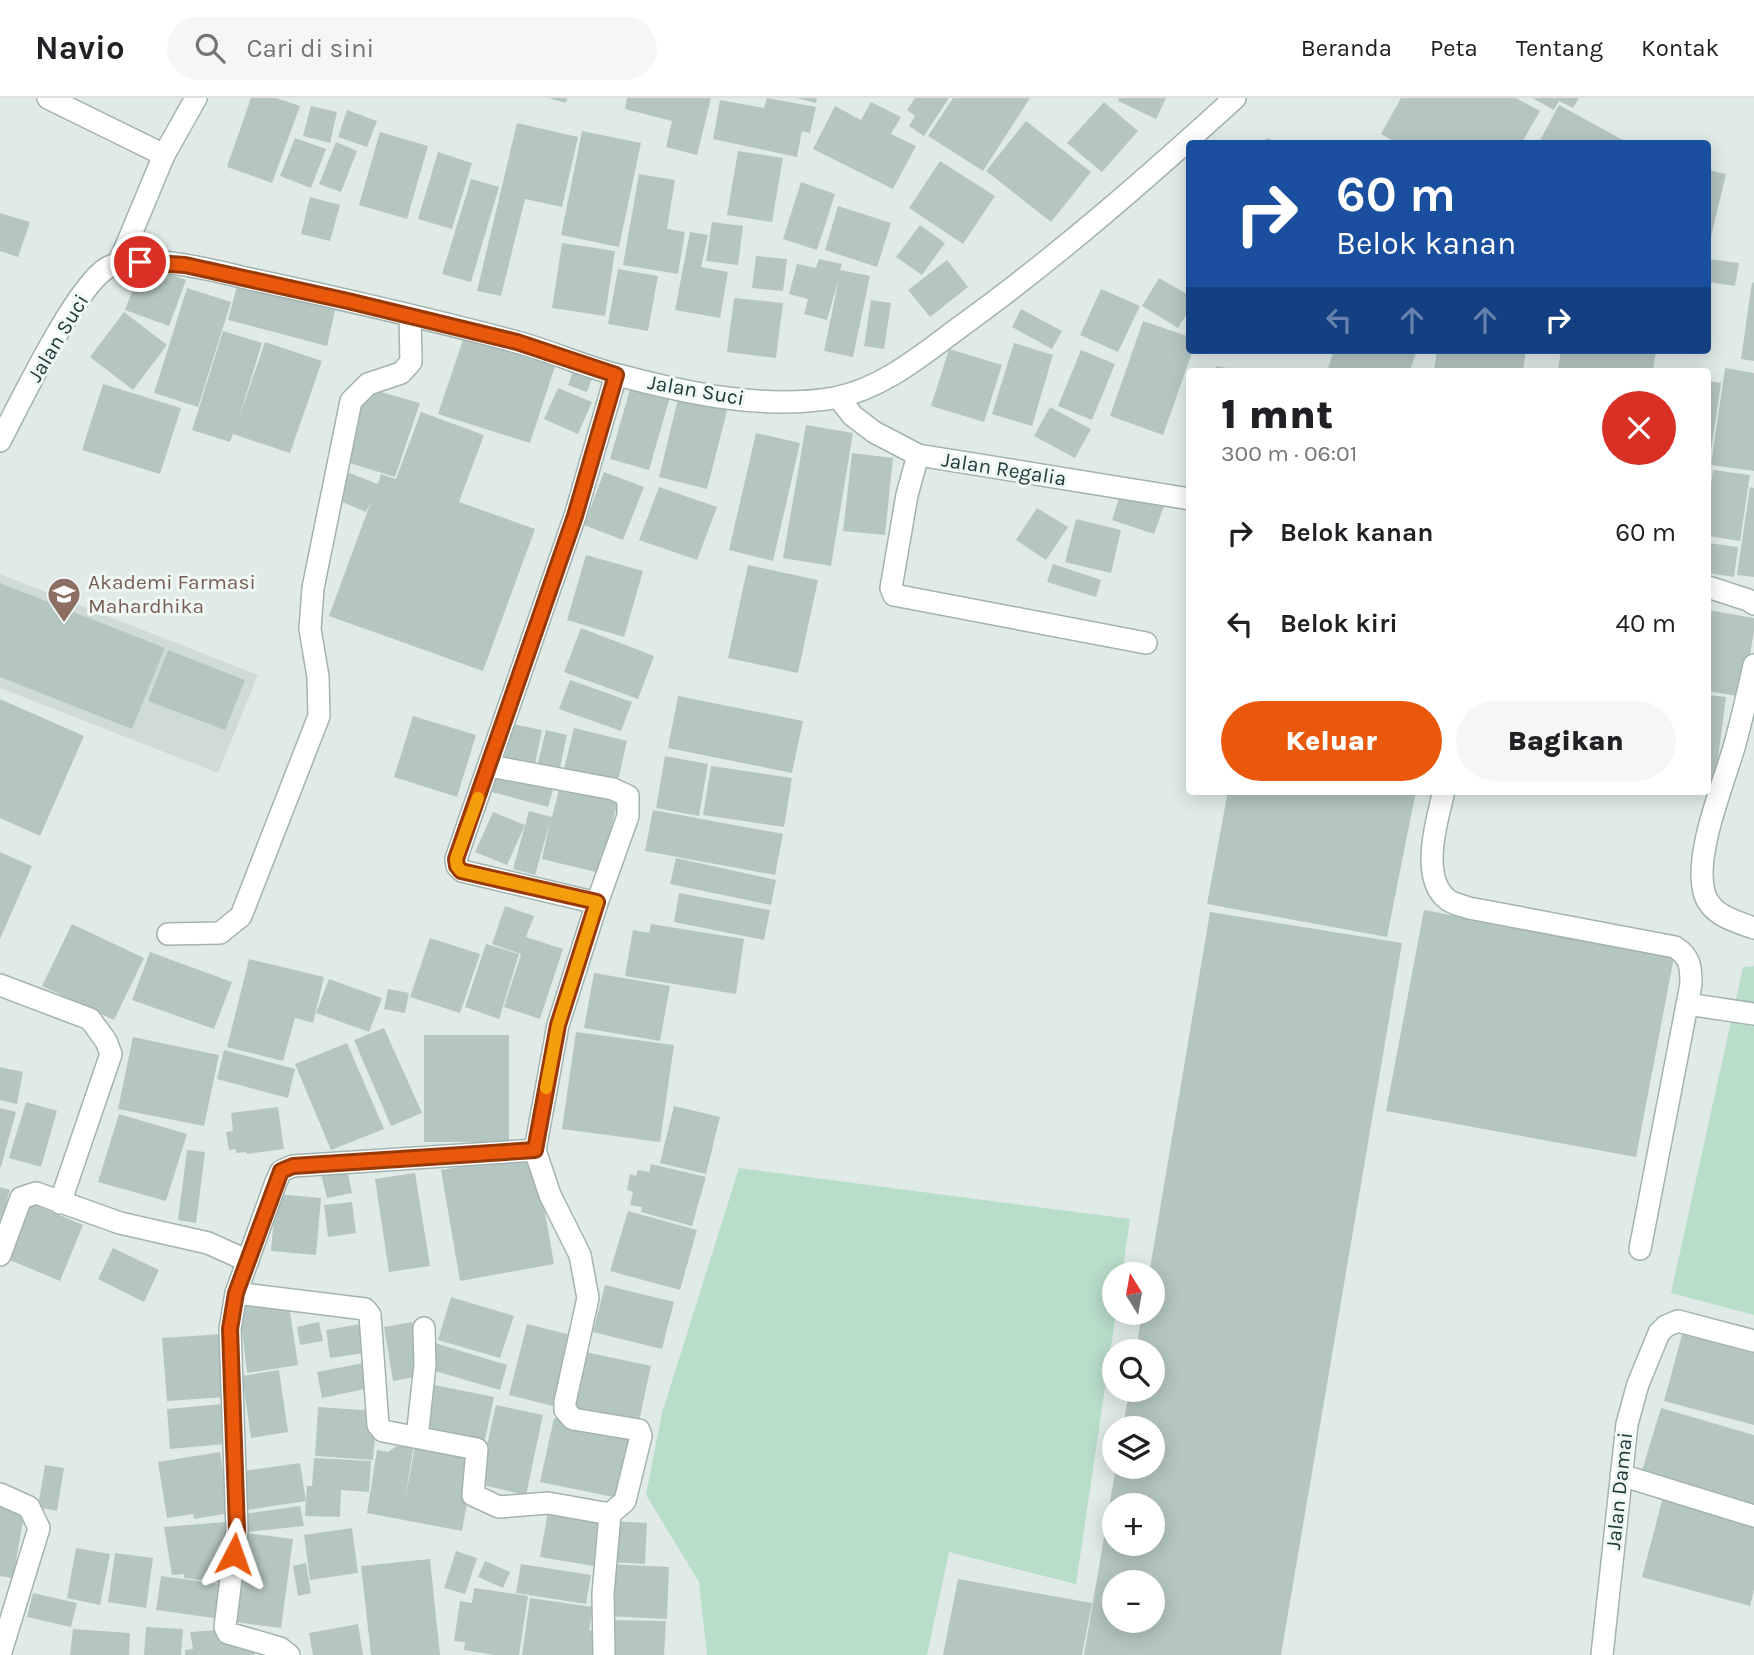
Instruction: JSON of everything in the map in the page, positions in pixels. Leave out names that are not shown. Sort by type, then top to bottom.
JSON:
[{"type":"street","points":[[48,98],[164,155]]},
{"type":"street","points":[[119,263],[164,155],[196,98]]},
{"type":"street","name":"Jalan Suci","points":[[1187,140],[1236,98]]},
{"type":"street","name":"Jalan Suci","points":[[0,441],[54,339],[83,294],[96,276],[119,263],[185,265],[517,342],[616,375],[717,396],[806,401],[838,397],[872,386],[912,362],[1021,283],[1186,141]]},
{"type":"street","points":[[168,934],[220,933],[241,916],[319,716],[310,629],[313,588],[351,401],[368,384],[401,373],[411,362],[410,316]]},
{"type":"street","points":[[597,902],[461,871],[456,859],[575,516],[616,375]]},
{"type":"street","name":"Jalan Regalia","points":[[838,397],[853,416],[874,432],[918,455],[1186,498]]},
{"type":"street","points":[[918,455],[904,508],[891,588],[894,595],[1146,643]]},
{"type":"street","points":[[1711,588],[1754,604]]},
{"type":"street","points":[[1754,665],[1735,745],[1708,835],[1702,867],[1704,892],[1713,909],[1731,920],[1754,928]]},
{"type":"street","points":[[489,766],[613,789],[628,796],[628,816],[558,1025],[535,1150],[550,1195],[580,1255],[588,1298],[565,1410],[573,1419],[639,1430],[641,1436],[625,1501],[610,1514],[603,1594],[604,1655]]},
{"type":"street","points":[[1443,795],[1432,835],[1432,853],[1438,886],[1448,900],[1469,908],[1675,947],[1687,956],[1691,968],[1691,984],[1640,1249]]},
{"type":"street","points":[[0,985],[90,1019],[106,1041],[111,1054],[60,1203]]},
{"type":"street","points":[[1687,1004],[1754,1014]]},
{"type":"street","points":[[289,1655],[280,1648],[228,1633],[225,1627],[237,1530],[230,1329],[236,1293],[281,1171],[293,1166],[535,1150]]},
{"type":"street","points":[[0,1255],[21,1198],[36,1193],[120,1223],[208,1243],[248,1261]]},
{"type":"street","points":[[236,1293],[365,1309],[370,1315],[378,1425],[383,1431],[477,1449],[473,1495],[499,1507],[548,1503],[610,1514]]},
{"type":"street","name":"Jalan Damai","points":[[1602,1655],[1627,1424],[1659,1333],[1665,1326],[1678,1321],[1754,1341]]},
{"type":"street","points":[[417,1437],[425,1365],[424,1328]]},
{"type":"street","points":[[1621,1475],[1754,1516]]},
{"type":"street","points":[[0,1494],[29,1507],[39,1528],[0,1655]]},
{"type":"shaded area","name":"Akademi Farmasi Mahardhika","points":[[0,574],[258,675],[218,773],[0,688]]},
{"type":"green space","points":[[1754,966],[1754,1315],[1671,1293],[1743,967]]},
{"type":"green space","points":[[739,1168],[1130,1219],[1124,1262],[1102,1262],[1102,1325],[1114,1325],[1112,1339],[1102,1339],[1103,1402],[1076,1584],[949,1552],[927,1655],[707,1655],[699,1582],[646,1495],[662,1413]]},
{"type":"building","points":[[251,98],[276,98],[300,106],[272,183],[227,167]]},
{"type":"building","points":[[549,98],[567,98],[566,103]]},
{"type":"building","points":[[627,98],[711,98],[697,155],[666,147],[672,121],[625,109]]},
{"type":"building","points":[[767,98],[816,107],[810,133],[802,131],[797,157],[713,139],[720,100],[764,108]]},
{"type":"building","points":[[797,98],[817,98],[816,103]]},
{"type":"building","points":[[915,98],[949,98],[924,136],[909,126],[915,116],[907,110]]},
{"type":"building","points":[[953,98],[1030,98],[983,171],[928,136]]},
{"type":"building","points":[[1119,98],[1166,98],[1156,119],[1118,101]]},
{"type":"building","points":[[1401,98],[1516,98],[1540,111],[1523,140],[1392,140],[1381,134]]},
{"type":"building","points":[[1532,98],[1579,98],[1573,108],[1559,101],[1554,110]]},
{"type":"building","points":[[871,102],[901,117],[891,134],[916,146],[893,189],[813,149],[835,106],[861,120]]},
{"type":"building","points":[[1104,102],[1138,131],[1102,172],[1067,143]]},
{"type":"building","points":[[1559,105],[1623,140],[1540,140]]},
{"type":"building","points":[[311,106],[337,112],[330,143],[303,136]]},
{"type":"building","points":[[347,110],[377,121],[367,147],[338,137]]},
{"type":"building","points":[[1026,121],[1091,172],[1051,222],[986,171]]},
{"type":"building","points":[[517,123],[578,137],[562,207],[525,199],[501,296],[477,291]]},
{"type":"building","points":[[582,131],[641,143],[619,247],[561,235]]},
{"type":"building","points":[[380,132],[428,146],[407,219],[359,205]]},
{"type":"building","points":[[295,138],[326,149],[311,188],[280,176]]},
{"type":"building","points":[[336,142],[357,151],[341,192],[319,184]]},
{"type":"building","points":[[738,151],[783,158],[772,222],[727,215]]},
{"type":"building","points":[[438,152],[472,163],[452,229],[418,219]]},
{"type":"building","points":[[940,161],[995,196],[963,244],[909,208]]},
{"type":"building","points":[[1711,171],[1726,174],[1711,237]]},
{"type":"building","points":[[639,174],[675,180],[667,229],[685,232],[678,274],[623,265]]},
{"type":"building","points":[[471,179],[499,187],[471,282],[442,274]]},
{"type":"building","points":[[801,182],[835,194],[817,250],[783,239]]},
{"type":"building","points":[[310,197],[340,205],[330,241],[301,234]]},
{"type":"building","points":[[838,206],[891,223],[877,267],[825,250]]},
{"type":"building","points":[[0,213],[30,222],[18,257],[0,251]]},
{"type":"building","points":[[712,222],[743,226],[738,265],[706,261]]},
{"type":"building","points":[[920,225],[945,243],[922,275],[896,257]]},
{"type":"building","points":[[690,232],[708,235],[701,267],[728,272],[720,318],[675,310]]},
{"type":"building","points":[[562,243],[615,251],[605,316],[552,308]]},
{"type":"building","points":[[756,256],[787,259],[783,291],[752,288]]},
{"type":"building","points":[[819,259],[842,264],[840,270],[870,276],[853,357],[824,351],[839,278],[827,320],[804,314],[808,299],[789,294],[797,264],[816,268]]},
{"type":"building","points":[[1711,259],[1739,263],[1735,286],[1711,282]]},
{"type":"building","points":[[947,260],[968,287],[930,317],[908,290]]},
{"type":"building","points":[[143,264],[186,280],[169,326],[125,310]]},
{"type":"building","points":[[618,269],[658,276],[648,331],[608,324]]},
{"type":"building","points":[[1159,278],[1186,294],[1186,315],[1178,328],[1142,306]]},
{"type":"building","points":[[1752,282],[1754,283],[1754,361],[1741,359]]},
{"type":"building","points":[[237,286],[335,310],[327,346],[228,320]]},
{"type":"building","points":[[187,288],[231,302],[198,407],[154,393]]},
{"type":"building","points":[[1101,289],[1140,306],[1118,352],[1080,335]]},
{"type":"building","points":[[734,298],[783,303],[776,358],[727,352]]},
{"type":"building","points":[[871,300],[891,303],[884,349],[864,346]]},
{"type":"building","points":[[1021,309],[1062,331],[1052,349],[1012,327]]},
{"type":"building","points":[[124,312],[167,345],[133,390],[90,357]]},
{"type":"building","points":[[1143,321],[1186,336],[1186,354],[1192,354],[1163,435],[1110,416]]},
{"type":"building","points":[[223,331],[262,343],[238,421],[265,342],[322,361],[290,453],[233,434],[230,442],[192,430]]},
{"type":"building","points":[[465,334],[556,363],[530,443],[438,414]]},
{"type":"building","points":[[1014,343],[1053,355],[1032,426],[992,414]]},
{"type":"building","points":[[949,349],[1002,365],[984,422],[931,406]]},
{"type":"building","points":[[1081,350],[1115,364],[1092,420],[1058,406]]},
{"type":"building","points":[[1333,354],[1416,354],[1411,368],[1328,368]]},
{"type":"building","points":[[1436,354],[1525,354],[1523,368],[1434,368]]},
{"type":"building","points":[[1560,354],[1655,354],[1653,368],[1558,368]]},
{"type":"building","points":[[575,365],[594,373],[587,392],[568,385]]},
{"type":"building","points":[[1725,368],[1754,373],[1754,471],[1711,465]]},
{"type":"building","points":[[633,379],[672,390],[649,470],[610,459]]},
{"type":"building","points":[[1711,381],[1721,383],[1711,450]]},
{"type":"building","points":[[103,384],[181,408],[160,474],[82,450]]},
{"type":"building","points":[[367,388],[420,403],[395,477],[343,461]]},
{"type":"building","points":[[558,388],[592,402],[578,434],[544,419]]},
{"type":"building","points":[[679,395],[728,407],[707,489],[659,477]]},
{"type":"building","points":[[1050,407],[1091,429],[1075,458],[1034,436]]},
{"type":"building","points":[[421,412],[484,435],[459,502],[535,529],[483,671],[329,616],[372,499],[366,512],[333,498],[344,471],[378,484],[381,474],[396,479]]},
{"type":"building","points":[[806,425],[853,433],[831,566],[783,558]]},
{"type":"building","points":[[756,433],[800,443],[773,561],[729,550]]},
{"type":"building","points":[[852,453],[893,458],[885,535],[843,531]]},
{"type":"building","points":[[1713,470],[1750,475],[1740,541],[1711,536]]},
{"type":"building","points":[[604,472],[644,487],[623,540],[584,525]]},
{"type":"building","points":[[659,487],[717,507],[697,560],[639,540]]},
{"type":"building","points":[[1750,487],[1754,488],[1754,577],[1737,575]]},
{"type":"building","points":[[1121,492],[1164,506],[1154,534],[1112,520]]},
{"type":"building","points":[[1037,508],[1068,527],[1046,560],[1016,540]]},
{"type":"building","points":[[1076,519],[1121,530],[1111,573],[1065,562]]},
{"type":"building","points":[[1711,543],[1738,547],[1734,577],[1711,573]]},
{"type":"building","points":[[586,555],[643,571],[624,637],[567,620]]},
{"type":"building","points":[[1053,564],[1101,580],[1096,597],[1047,582]]},
{"type":"building","points":[[748,565],[818,580],[798,673],[728,658]]},
{"type":"building","points":[[0,583],[165,648],[132,729],[0,677]]},
{"type":"building","points":[[1711,611],[1754,618],[1743,697],[1711,692]]},
{"type":"building","points":[[581,628],[654,656],[638,699],[564,672]]},
{"type":"building","points":[[168,650],[245,680],[225,730],[148,701]]},
{"type":"building","points":[[570,680],[632,702],[621,731],[559,709]]},
{"type":"building","points":[[1711,695],[1726,697],[1714,789],[1711,789]]},
{"type":"building","points":[[678,696],[803,721],[792,773],[668,748]]},
{"type":"building","points":[[0,699],[84,736],[40,836],[0,818]]},
{"type":"building","points":[[413,716],[476,735],[457,797],[394,777]]},
{"type":"building","points":[[512,724],[542,730],[534,769],[504,762]]},
{"type":"building","points":[[574,728],[627,741],[616,789],[562,777]]},
{"type":"building","points":[[546,730],[567,735],[558,777],[536,771]]},
{"type":"building","points":[[665,756],[708,764],[699,816],[656,808]]},
{"type":"building","points":[[711,766],[792,778],[784,827],[703,815]]},
{"type":"building","points":[[498,770],[554,786],[548,807],[492,792]]},
{"type":"building","points":[[560,786],[618,801],[600,873],[542,859],[550,822],[535,875],[513,869],[529,811],[552,817]]},
{"type":"building","points":[[1227,795],[1415,795],[1387,937],[1207,904]]},
{"type":"building","points":[[653,810],[783,834],[775,875],[645,851]]},
{"type":"building","points":[[493,812],[525,825],[507,865],[475,852]]},
{"type":"building","points":[[0,852],[32,866],[0,939]]},
{"type":"building","points":[[676,858],[776,880],[771,905],[670,884]]},
{"type":"building","points":[[679,893],[770,910],[764,940],[674,922]]},
{"type":"building","points":[[505,906],[534,916],[526,937],[563,949],[540,1019],[504,1007],[521,954],[492,944]]},
{"type":"building","points":[[1424,910],[1674,957],[1636,1157],[1386,1111]]},
{"type":"building","points":[[1210,912],[1402,943],[1281,1655],[1084,1655],[1102,1549],[1102,1556],[1165,1556],[1165,1493],[1111,1493],[1114,1479],[1165,1479],[1165,1416],[1125,1416],[1127,1402],[1165,1402],[1165,1339],[1138,1339],[1140,1325],[1166,1325],[1166,1262],[1151,1262]]},
{"type":"building","points":[[72,924],[144,958],[114,1020],[42,986]]},
{"type":"building","points":[[651,924],[744,939],[736,994],[625,976],[633,930],[649,933]]},
{"type":"building","points":[[430,938],[480,954],[460,1013],[410,997]]},
{"type":"building","points":[[486,944],[519,954],[499,1019],[465,1007]]},
{"type":"building","points":[[150,952],[232,982],[214,1029],[132,1000]]},
{"type":"building","points":[[249,959],[324,977],[313,1023],[295,1018],[283,1061],[227,1047]]},
{"type":"building","points":[[594,973],[670,986],[660,1041],[584,1028]]},
{"type":"building","points":[[329,979],[382,998],[369,1032],[316,1013]]},
{"type":"building","points":[[388,989],[409,993],[405,1013],[384,1009]]},
{"type":"building","points":[[384,1028],[422,1113],[391,1126],[354,1040]]},
{"type":"building","points":[[576,1032],[674,1045],[660,1142],[562,1129]]},
{"type":"building","points":[[424,1035],[509,1035],[509,1142],[424,1142]]},
{"type":"building","points":[[133,1037],[219,1055],[204,1126],[118,1109]]},
{"type":"building","points":[[347,1043],[384,1129],[331,1150],[295,1064]]},
{"type":"building","points":[[224,1050],[295,1069],[288,1098],[217,1079]]},
{"type":"building","points":[[0,1067],[23,1072],[17,1104],[0,1100]]},
{"type":"building","points":[[26,1102],[57,1111],[41,1167],[9,1158]]},
{"type":"building","points":[[674,1106],[720,1117],[706,1174],[660,1163]]},
{"type":"building","points":[[278,1107],[284,1149],[247,1154],[236,1153],[236,1149],[229,1150],[226,1132],[233,1131],[231,1113]]},
{"type":"building","points":[[0,1108],[16,1112],[1,1167],[0,1167]]},
{"type":"building","points":[[119,1114],[187,1134],[166,1201],[98,1182]]},
{"type":"building","points":[[187,1150],[205,1152],[196,1223],[178,1220]]},
{"type":"building","points":[[535,1154],[554,1264],[460,1281],[441,1170]]},
{"type":"building","points":[[651,1164],[706,1177],[692,1226],[641,1212],[642,1207],[630,1205],[633,1192],[627,1190],[630,1174],[636,1176],[638,1170],[649,1172]]},
{"type":"building","points":[[347,1169],[352,1193],[327,1198],[321,1174]]},
{"type":"building","points":[[415,1173],[430,1266],[389,1272],[375,1179]]},
{"type":"building","points":[[0,1187],[10,1190],[1,1220],[0,1220]]},
{"type":"building","points":[[276,1194],[321,1198],[316,1255],[271,1251]]},
{"type":"building","points":[[29,1202],[83,1225],[60,1281],[5,1258]]},
{"type":"building","points":[[352,1202],[356,1233],[328,1237],[324,1205]]},
{"type":"building","points":[[628,1211],[697,1230],[680,1290],[610,1271]]},
{"type":"building","points":[[113,1248],[159,1270],[144,1302],[98,1279]]},
{"type":"building","points":[[605,1285],[674,1302],[662,1349],[593,1332]]},
{"type":"building","points":[[451,1297],[514,1316],[500,1358],[438,1340]]},
{"type":"building","points":[[288,1299],[298,1365],[247,1373],[239,1305]]},
{"type":"building","points":[[319,1322],[323,1341],[300,1345],[297,1327]]},
{"type":"building","points":[[412,1322],[421,1376],[393,1381],[384,1327]]},
{"type":"building","points":[[366,1323],[371,1352],[330,1358],[326,1330]]},
{"type":"building","points":[[527,1324],[575,1336],[557,1407],[509,1395]]},
{"type":"building","points":[[1683,1331],[1754,1350],[1754,1425],[1664,1401]]},
{"type":"building","points":[[222,1334],[226,1397],[167,1401],[162,1338]]},
{"type":"building","points":[[435,1343],[507,1365],[500,1390],[428,1369]]},
{"type":"building","points":[[581,1351],[651,1366],[639,1421],[569,1407]]},
{"type":"building","points":[[369,1362],[374,1387],[322,1398],[317,1372]]},
{"type":"building","points":[[279,1370],[288,1432],[251,1438],[242,1376]]},
{"type":"building","points":[[429,1384],[494,1397],[483,1449],[419,1435]]},
{"type":"building","points":[[222,1404],[225,1444],[170,1449],[167,1409]]},
{"type":"building","points":[[496,1405],[543,1415],[526,1495],[478,1484]]},
{"type":"building","points":[[318,1407],[377,1411],[373,1460],[315,1456]]},
{"type":"building","points":[[1661,1408],[1754,1435],[1754,1511],[1640,1477]]},
{"type":"building","points":[[554,1418],[636,1435],[623,1499],[540,1482]]},
{"type":"building","points":[[410,1437],[415,1438],[404,1505],[416,1441],[476,1451],[462,1531],[367,1513],[377,1450],[388,1452]]},
{"type":"building","points":[[220,1452],[230,1513],[194,1519],[193,1514],[167,1518],[158,1462]]},
{"type":"building","points":[[314,1458],[371,1461],[369,1492],[341,1490],[340,1517],[305,1516],[307,1486],[312,1486]]},
{"type":"building","points":[[300,1463],[306,1501],[241,1511],[236,1472]]},
{"type":"building","points":[[45,1465],[64,1468],[57,1511],[38,1507]]},
{"type":"building","points":[[1663,1497],[1754,1521],[1754,1590],[1750,1606],[1642,1577]]},
{"type":"building","points":[[549,1505],[603,1513],[594,1566],[540,1557]]},
{"type":"building","points":[[0,1506],[25,1510],[13,1578],[0,1576]]},
{"type":"building","points":[[300,1506],[304,1526],[247,1532],[244,1514]]},
{"type":"building","points":[[612,1521],[647,1523],[645,1564],[610,1562]]},
{"type":"building","points":[[226,1522],[230,1584],[184,1578],[184,1574],[172,1575],[164,1527]]},
{"type":"building","points":[[352,1528],[358,1573],[310,1580],[304,1535]]},
{"type":"building","points":[[239,1532],[293,1539],[281,1628],[227,1621]]},
{"type":"building","points":[[76,1548],[110,1554],[100,1605],[67,1598]]},
{"type":"building","points":[[456,1551],[477,1558],[465,1594],[444,1588]]},
{"type":"building","points":[[115,1553],[153,1558],[146,1608],[108,1602]]},
{"type":"building","points":[[430,1559],[440,1655],[371,1655],[361,1566]]},
{"type":"building","points":[[485,1561],[510,1572],[503,1588],[478,1577]]},
{"type":"building","points":[[306,1563],[311,1593],[298,1596],[293,1566]]},
{"type":"building","points":[[521,1564],[591,1575],[586,1604],[516,1593]]},
{"type":"building","points":[[608,1564],[669,1567],[667,1619],[606,1616]]},
{"type":"building","points":[[161,1576],[227,1585],[221,1619],[156,1610]]},
{"type":"building","points":[[958,1579],[1092,1603],[1082,1655],[943,1655]]},
{"type":"building","points":[[474,1588],[528,1596],[519,1655],[495,1655],[464,1650],[465,1642],[454,1641],[460,1601],[472,1603]]},
{"type":"building","points":[[33,1593],[77,1603],[71,1627],[27,1617]]},
{"type":"building","points":[[530,1598],[593,1607],[589,1630],[597,1631],[593,1655],[522,1655]]},
{"type":"building","points":[[606,1620],[666,1621],[664,1655],[605,1655]]},
{"type":"building","points":[[358,1624],[363,1655],[313,1655],[309,1633]]},
{"type":"building","points":[[146,1627],[183,1629],[181,1655],[144,1655]]},
{"type":"building","points":[[73,1629],[130,1633],[129,1655],[70,1655]]},
{"type":"building","points":[[218,1630],[253,1647],[255,1655],[185,1655],[185,1650],[193,1649],[190,1632]]},
{"type":"slow traffic","points":[[478,798],[456,859],[461,871],[597,902],[558,1025],[546,1088]]},
{"type":"place","name":"Akademi Farmasi Mahardhika","points":[[64,624]]},
{"type":"route","points":[[140,262],[185,265],[348,301],[517,342],[616,375],[575,516],[456,859],[461,871],[597,902],[558,1025],[535,1150],[293,1166],[281,1171],[236,1293],[230,1329],[237,1530],[234,1554]]}]
